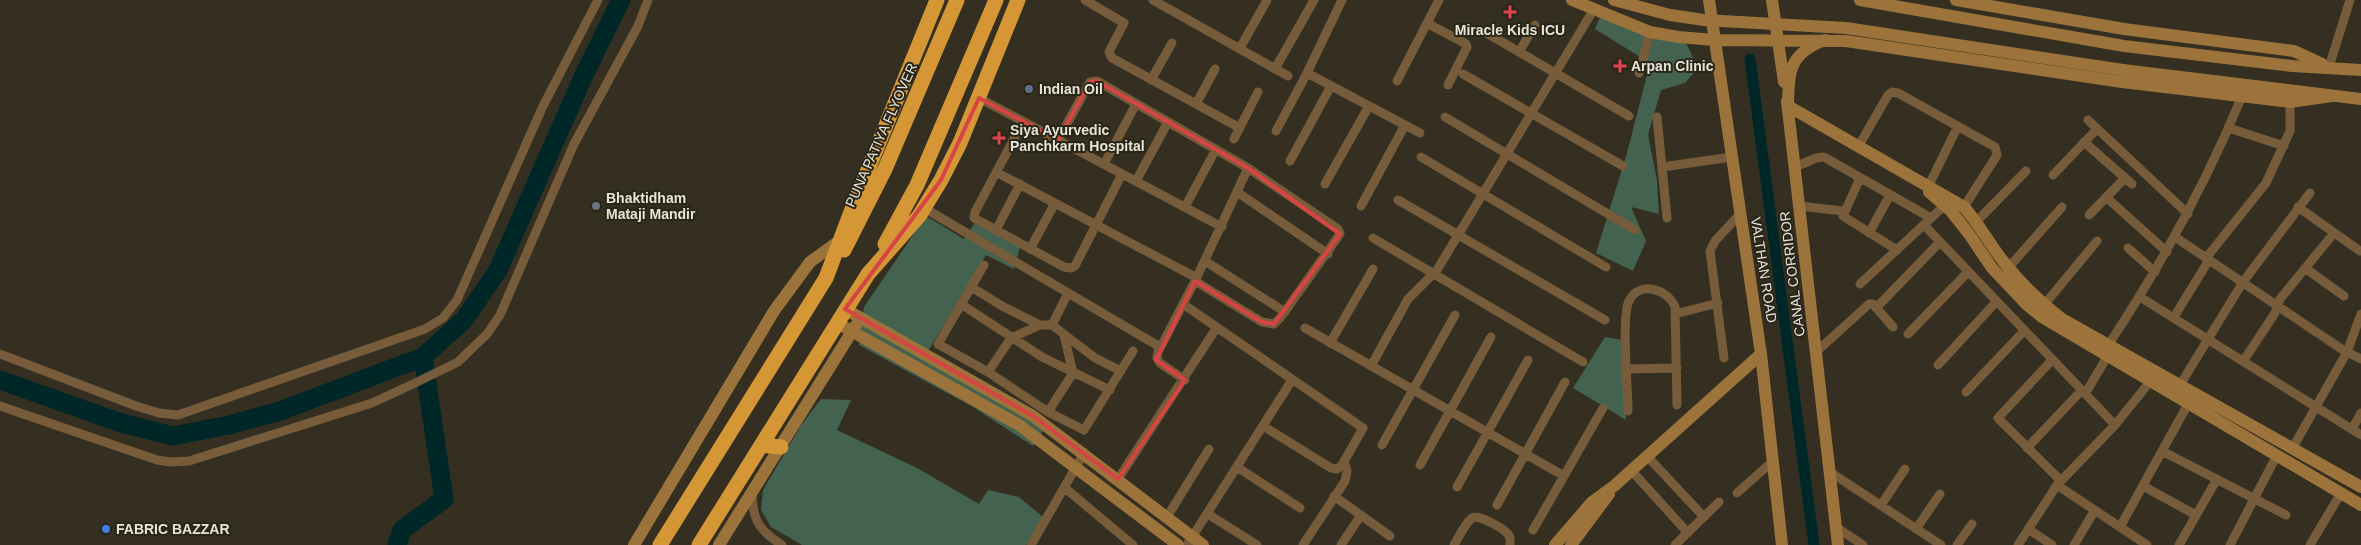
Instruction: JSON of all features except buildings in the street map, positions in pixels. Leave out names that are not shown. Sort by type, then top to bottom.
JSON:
[{"type":"highway","points":[[660,545],[826,278],[937,0]]},
{"type":"highway","name":"PUNA PATIYA FLYOVER","points":[[826,278],[869,204],[957,0]]},
{"type":"highway","points":[[699,545],[846,310],[901,217],[921,176],[996,0]]},
{"type":"highway","points":[[868,274],[924,208],[949,166],[979,98],[1018,0]]},
{"type":"highway","points":[[761,445],[781,447]]},
{"type":"main road","points":[[1572,0],[1650,32],[1715,40],[1846,41],[2122,82],[2290,102],[2332,96]]},
{"type":"main road","points":[[1614,0],[1670,15],[1704,20],[1846,28],[2123,70],[2361,99]]},
{"type":"main road","name":"VALTHAN ROAD","points":[[1709,0],[1762,354],[1782,545]]},
{"type":"main road","name":"CANAL CORRIDOR","points":[[1772,0],[1788,106],[1838,545]]},
{"type":"main road","points":[[1860,0],[2124,46],[2292,66],[2361,70]]},
{"type":"main road","points":[[1956,0],[2124,30],[2294,51],[2329,67]]},
{"type":"main road","points":[[1824,40],[1808,46],[1790,68],[1788,106],[1924,185],[1948,196],[1964,207],[1977,222],[2009,268],[2044,305],[2062,319],[2154,377],[2188,404],[2361,505]]},
{"type":"main road","points":[[1924,185],[1970,234],[1992,268],[2026,304],[2057,328],[2110,349]]},
{"type":"main road","points":[[634,545],[774,311],[810,262],[840,241]]},
{"type":"main road","points":[[846,310],[1032,416],[1118,479],[1167,517],[1195,542]]},
{"type":"main road","points":[[720,545],[752,496],[860,318]]},
{"type":"main road","points":[[837,323],[1019,425],[1178,545]]},
{"type":"main road","points":[[1555,545],[1592,502],[1614,486],[1762,354]]},
{"type":"main road","points":[[2154,377],[2180,385],[2361,487]]},
{"type":"main road","points":[[2309,474],[2316,462]]},
{"type":"main road","points":[[1571,545],[1614,486]]},
{"type":"street","points":[[0,354],[136,406],[159,413],[178,415],[425,329],[443,318],[457,300],[543,106],[598,0]]},
{"type":"street","points":[[0,406],[157,460],[172,462],[189,461],[223,452],[372,403],[458,362],[488,334],[500,315],[574,144],[638,26],[648,0]]},
{"type":"street","points":[[1085,0],[1124,23],[1109,55],[1240,128]]},
{"type":"street","points":[[1153,0],[1288,76]]},
{"type":"street","points":[[1240,48],[1267,0]]},
{"type":"street","points":[[1276,69],[1314,0]]},
{"type":"street","points":[[1276,131],[1307,73],[1342,0]]},
{"type":"street","points":[[1397,81],[1439,0]]},
{"type":"street","points":[[2329,67],[2350,0]]},
{"type":"street","points":[[1371,366],[1408,299],[1433,274],[1458,235],[1594,9]]},
{"type":"street","points":[[1428,23],[1466,44],[1467,47],[1448,86]]},
{"type":"street","points":[[1519,52],[1535,25]]},
{"type":"street","points":[[1485,32],[1629,116]]},
{"type":"street","points":[[1639,73],[1650,32]]},
{"type":"street","points":[[1151,80],[1172,43]]},
{"type":"street","points":[[1196,104],[1215,68]]},
{"type":"street","points":[[1307,73],[1420,133]]},
{"type":"street","points":[[1463,74],[1623,166]]},
{"type":"street","points":[[996,172],[1196,279],[1268,324],[1274,324],[1285,312],[1339,238],[1338,229],[1248,168],[1093,80],[1058,140]]},
{"type":"street","points":[[1290,161],[1331,86]]},
{"type":"street","points":[[1234,139],[1258,92]]},
{"type":"street","points":[[1858,147],[1888,95],[1892,92],[1898,93],[1958,126],[1998,150],[1997,156],[1964,207]]},
{"type":"street","points":[[2027,448],[2083,392],[2110,349],[2188,214],[2242,96]]},
{"type":"street","points":[[979,98],[1222,226]]},
{"type":"street","points":[[2174,317],[2208,259],[2266,183],[2290,131],[2290,102]]},
{"type":"street","points":[[1104,164],[1136,104]]},
{"type":"street","points":[[1325,184],[1369,106]]},
{"type":"street","points":[[1445,117],[1635,230]]},
{"type":"street","points":[[1657,117],[1667,218]]},
{"type":"street","points":[[2088,120],[2188,214]]},
{"type":"street","points":[[1024,122],[975,212],[974,218],[996,230],[1071,268],[1075,266],[1122,174]]},
{"type":"street","points":[[1136,181],[1168,122]]},
{"type":"street","points":[[1361,206],[1405,125]]},
{"type":"street","points":[[1924,185],[1958,126]]},
{"type":"street","points":[[2229,128],[2284,146]]},
{"type":"street","points":[[2053,175],[2097,129]]},
{"type":"street","points":[[2084,142],[2128,181],[2106,197],[2089,215]]},
{"type":"street","points":[[1185,207],[1216,150]]},
{"type":"street","points":[[1421,157],[1606,267]]},
{"type":"street","points":[[1662,167],[1732,157]]},
{"type":"street","points":[[1795,167],[1816,158],[1824,157],[1931,218]]},
{"type":"street","points":[[1185,380],[1160,363],[1157,358],[1160,347],[1205,261],[1248,168]]},
{"type":"street","points":[[1977,222],[2026,171]]},
{"type":"street","points":[[1860,178],[1843,211],[1845,219],[1896,250]]},
{"type":"street","points":[[996,230],[1020,184]]},
{"type":"street","points":[[1237,192],[1328,254]]},
{"type":"street","points":[[2180,385],[2243,282],[2310,193]]},
{"type":"street","points":[[1869,233],[1890,195]]},
{"type":"street","points":[[2106,197],[2167,252]]},
{"type":"street","points":[[1398,200],[1605,320]]},
{"type":"street","points":[[1030,248],[1055,203]]},
{"type":"street","points":[[1799,206],[1843,211]]},
{"type":"street","points":[[1860,284],[1944,206]]},
{"type":"street","points":[[2009,268],[2062,207]]},
{"type":"street","points":[[2298,207],[2360,251]]},
{"type":"street","points":[[924,208],[1160,347]]},
{"type":"street","points":[[1724,358],[1710,251],[1712,245],[1740,214]]},
{"type":"street","points":[[1924,225],[2115,425]]},
{"type":"street","points":[[2244,360],[2278,306],[2280,299],[2334,232]]},
{"type":"street","points":[[2175,237],[2347,352],[2361,359]]},
{"type":"street","points":[[1373,238],[1583,362]]},
{"type":"street","points":[[2044,305],[2097,241]]},
{"type":"street","points":[[1876,308],[1940,242]]},
{"type":"street","points":[[2128,248],[2155,272]]},
{"type":"street","points":[[1205,261],[1285,312]]},
{"type":"street","points":[[984,265],[973,288],[961,304],[938,344],[988,372],[1048,412],[1084,430],[1133,351]]},
{"type":"street","points":[[2305,268],[2344,296]]},
{"type":"street","points":[[1330,343],[1373,269]]},
{"type":"street","points":[[1908,334],[1968,272]]},
{"type":"street","points":[[973,288],[1002,306],[1040,325]]},
{"type":"street","points":[[1628,411],[1626,318],[1629,300],[1639,291],[1650,288],[1662,292],[1672,301],[1675,314],[1677,405]]},
{"type":"street","points":[[1052,325],[1068,293]]},
{"type":"street","points":[[2140,297],[2210,338],[2361,435]]},
{"type":"street","points":[[1938,365],[1996,302]]},
{"type":"street","points":[[1675,314],[1718,303]]},
{"type":"street","points":[[961,304],[1011,338],[1073,373],[1086,376],[1110,390]]},
{"type":"street","points":[[1183,304],[1363,428],[1344,461],[1337,468],[1331,468],[1263,426]]},
{"type":"street","points":[[1816,352],[1868,304],[1873,304],[1893,327]]},
{"type":"street","points":[[2292,449],[2347,352],[2361,314]]},
{"type":"street","points":[[1382,445],[1455,315]]},
{"type":"street","points":[[988,372],[1011,338],[1040,325],[1052,325],[1096,358],[1121,371]]},
{"type":"street","points":[[1118,479],[1185,380],[1217,328]]},
{"type":"street","points":[[1304,328],[1564,476]]},
{"type":"street","points":[[1966,392],[2024,331]]},
{"type":"street","points":[[1048,412],[1073,373],[1064,335]]},
{"type":"street","points":[[1420,465],[1491,337]]},
{"type":"street","points":[[1457,487],[1528,360]]},
{"type":"street","points":[[2052,360],[1998,418],[2059,483],[2120,527],[2133,541],[2147,545]]},
{"type":"street","points":[[1627,369],[1677,368]]},
{"type":"street","points":[[2018,545],[2059,483],[2115,425],[2154,377]]},
{"type":"street","points":[[1195,542],[1208,514],[1292,380]]},
{"type":"street","points":[[1497,504],[1565,382]]},
{"type":"street","points":[[2120,527],[2188,404]]},
{"type":"street","points":[[1533,530],[1603,408]]},
{"type":"street","points":[[2352,428],[2361,412]]},
{"type":"street","points":[[1167,517],[1209,449]]},
{"type":"street","points":[[2162,451],[2286,515]]},
{"type":"street","points":[[1031,545],[1084,453]]},
{"type":"street","points":[[2230,545],[2277,455]]},
{"type":"street","points":[[1647,456],[1704,517]]},
{"type":"street","points":[[1303,545],[1347,475],[1344,461]]},
{"type":"street","points":[[1737,493],[1773,461]]},
{"type":"street","points":[[1237,467],[1300,508]]},
{"type":"street","points":[[1881,505],[1905,469]]},
{"type":"street","points":[[1631,470],[1688,533]]},
{"type":"street","points":[[1830,472],[1941,545]]},
{"type":"street","points":[[2178,545],[2216,479]]},
{"type":"street","points":[[2143,486],[2196,515]]},
{"type":"street","points":[[1065,488],[1133,545]]},
{"type":"street","points":[[2310,545],[2341,493]]},
{"type":"street","points":[[1916,528],[1940,494]]},
{"type":"street","points":[[752,496],[753,513],[759,527],[782,545]]},
{"type":"street","points":[[1334,496],[1390,536]]},
{"type":"street","points":[[1675,545],[1719,502]]},
{"type":"street","points":[[2074,545],[2095,510]]},
{"type":"street","points":[[1208,514],[1257,545]]},
{"type":"street","points":[[1341,545],[1360,515]]},
{"type":"street","points":[[1454,545],[1470,519],[1475,517],[1483,518],[1508,534],[1511,539],[1510,545]]},
{"type":"street","points":[[1957,545],[1972,524]]},
{"type":"street","points":[[1836,527],[1863,545]]},
{"type":"street","points":[[2028,529],[2052,545]]},
{"type":"highlighted area","points":[[1097,81],[1248,168],[1340,234],[1274,324],[1262,322],[1195,281],[1156,360],[1185,380],[1118,479],[1033,416],[845,309],[941,180],[979,98],[1058,140],[1090,82]]},
{"type":"green space","points":[[1601,15],[1685,41],[1698,68],[1685,83],[1661,90],[1648,135],[1657,180],[1659,214],[1631,207],[1646,241],[1633,271],[1596,253],[1627,153],[1650,63],[1595,29]]},
{"type":"green space","points":[[926,216],[964,239],[975,223],[1020,247],[1014,269],[986,255],[923,359],[1044,429],[1033,446],[973,407],[859,345],[864,307]]},
{"type":"green space","points":[[1605,337],[1623,340],[1626,420],[1573,388]]},
{"type":"green space","points":[[821,399],[851,400],[837,430],[917,468],[979,504],[988,490],[1019,497],[1043,517],[1026,545],[802,545],[771,527],[761,510],[763,490],[802,424]]},
{"type":"waterway","points":[[0,380],[121,423],[173,436],[229,425],[280,411],[423,357],[464,320],[498,270],[584,75],[621,0]]},
{"type":"waterway","points":[[1750,59],[1814,545]]},
{"type":"waterway","points":[[397,545],[402,530],[444,499],[423,357]]},
{"type":"place","name":"Miracle Kids ICU","points":[[1510,12]]},
{"type":"place","name":"Arpan Clinic","points":[[1620,66]]},
{"type":"place","name":"Indian Oil","points":[[1029,89]]},
{"type":"place","name":"Siya Ayurvedic Panchkarm Hospital","points":[[999,138]]},
{"type":"place","name":"Bhaktidham Mataji Mandir","points":[[596,206]]},
{"type":"place","name":"FABRIC BAZZAR","points":[[106,529]]}]
